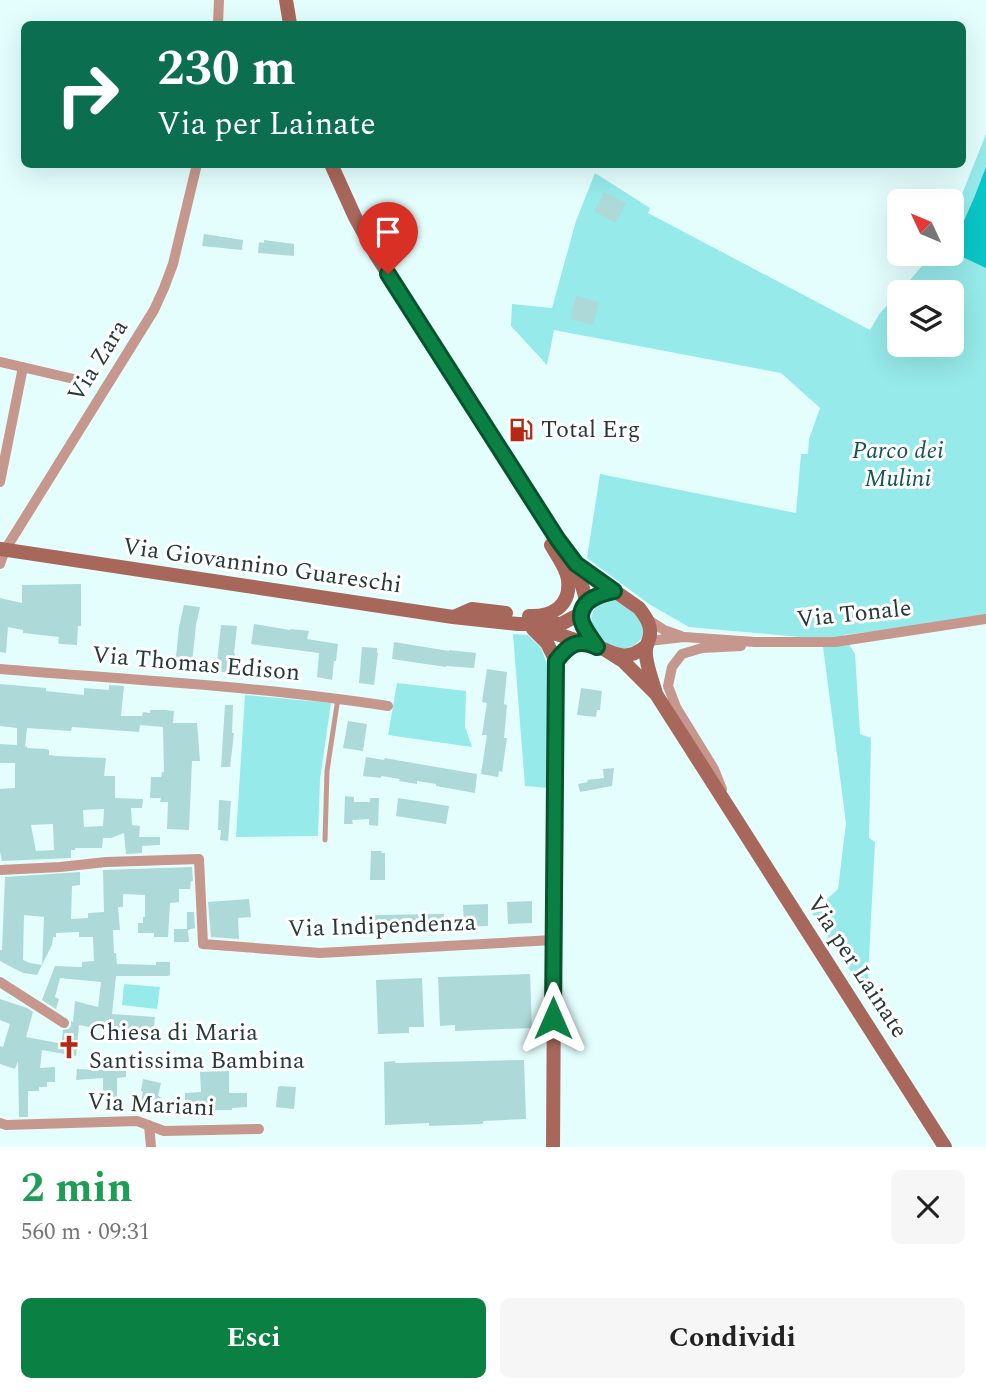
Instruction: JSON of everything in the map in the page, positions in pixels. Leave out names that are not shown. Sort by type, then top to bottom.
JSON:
[{"type":"street","points":[[218,21],[219,0]]},
{"type":"street","points":[[286,0],[290,21]]},
{"type":"street","name":"Via Zara","points":[[2,555],[154,310],[173,264],[196,168]]},
{"type":"street","points":[[333,168],[376,255],[558,540],[576,564],[639,608],[647,619],[651,632],[647,644],[684,637]]},
{"type":"street","points":[[1,362],[78,380]]},
{"type":"street","points":[[0,482],[23,368]]},
{"type":"street","points":[[453,617],[472,609],[543,617],[563,605],[568,591],[569,579],[565,568],[509,474],[505,458]]},
{"type":"street","name":"Via Giovannino Guareschi","points":[[2,555],[518,624]]},
{"type":"street","points":[[576,564],[584,609]]},
{"type":"street","points":[[602,649],[584,626],[581,617],[590,600],[597,595],[614,591]]},
{"type":"street","points":[[518,624],[533,629],[559,629],[584,609]]},
{"type":"street","points":[[647,619],[664,630],[684,637]]},
{"type":"street","name":"Via Tonale","points":[[684,637],[755,642],[835,642],[986,619]]},
{"type":"street","points":[[518,624],[559,629]]},
{"type":"street","points":[[533,629],[547,643],[553,656]]},
{"type":"street","points":[[552,1147],[553,656],[559,629]]},
{"type":"street","name":"Via per Lainate","points":[[559,629],[581,642],[625,656],[633,656],[647,644]]},
{"type":"street","points":[[553,656],[581,642]]},
{"type":"street","name":"Via per Lainate","points":[[731,812],[714,769],[676,707],[668,686],[672,667],[682,654],[702,648],[741,646],[755,642]]},
{"type":"street","name":"Via per Lainate","points":[[647,644],[646,661],[656,694]]},
{"type":"street","name":"Via per Lainate","points":[[602,649],[623,661],[656,694],[945,1147]]},
{"type":"street","name":"Via Thomas Edison","points":[[0,669],[338,698],[388,706]]},
{"type":"street","name":"Via Indipendenza","points":[[0,870],[106,862],[199,859],[203,944],[320,953],[553,940]]},
{"type":"street","points":[[0,982],[64,1023]]},
{"type":"street","name":"Via Mariani","points":[[6,1124],[137,1121],[164,1131],[259,1129]]},
{"type":"street","points":[[149,1125],[151,1147]]},
{"type":"lane","points":[[325,840],[327,771],[338,698]]},
{"type":"green space","name":"Parco dei Mulini","points":[[986,134],[986,617],[843,635],[855,654],[860,734],[871,738],[869,838],[875,842],[867,996],[812,913],[838,889],[846,823],[822,639],[689,627],[649,604],[587,558],[600,474],[796,513],[801,454],[808,454],[809,439],[820,408],[781,373],[554,330],[547,365],[511,326],[512,304],[552,308],[576,221],[595,173],[650,208],[648,213],[870,330],[887,306],[887,357],[964,357],[964,280],[910,280],[922,266],[964,266],[964,189]]},
{"type":"green space","points":[[605,600],[615,600],[631,608],[643,623],[643,635],[631,647],[609,645],[594,629],[591,619],[595,609]]},
{"type":"green space","points":[[513,634],[528,635],[541,648],[549,669],[549,788],[525,786]]},
{"type":"green space","points":[[397,683],[466,691],[465,727],[472,747],[388,735]]},
{"type":"green space","points":[[245,695],[331,703],[320,779],[318,836],[236,837]]},
{"type":"green space","points":[[124,984],[160,987],[157,1009],[122,1005]]},
{"type":"shaded area","points":[[986,167],[986,268],[964,258],[964,221]]},
{"type":"building","points":[[604,192],[626,203],[616,223],[594,211]]},
{"type":"building","points":[[204,234],[243,240],[242,250],[202,246]]},
{"type":"building","points":[[264,240],[294,244],[294,256],[258,253],[259,242],[264,243]]},
{"type":"building","points":[[576,296],[599,302],[593,325],[570,319]]},
{"type":"building","points":[[81,584],[81,626],[78,626],[77,645],[60,644],[59,637],[23,633],[23,630],[8,627],[6,653],[0,652],[0,598],[22,603],[22,585]]},
{"type":"building","points":[[184,605],[200,607],[192,663],[177,660],[176,657]]},
{"type":"building","points":[[254,624],[309,631],[307,639],[338,644],[332,680],[317,677],[319,653],[251,644]]},
{"type":"building","points":[[221,625],[237,626],[233,673],[216,671]]},
{"type":"building","points":[[394,642],[476,653],[474,668],[392,659]]},
{"type":"building","points":[[362,647],[377,648],[374,685],[359,683]]},
{"type":"building","points":[[487,669],[507,672],[504,738],[507,738],[502,772],[499,771],[498,777],[481,774],[487,735],[482,735],[487,703],[482,702]]},
{"type":"building","points":[[0,684],[84,695],[84,688],[109,690],[109,685],[124,686],[121,716],[142,716],[143,712],[150,713],[150,710],[165,710],[174,711],[173,723],[197,723],[200,761],[192,761],[189,830],[167,829],[168,802],[160,802],[161,798],[150,798],[151,777],[161,777],[164,772],[163,727],[140,725],[139,732],[72,727],[71,731],[27,728],[27,748],[46,749],[49,750],[49,755],[56,756],[106,758],[104,776],[115,776],[115,798],[143,799],[142,808],[131,808],[132,825],[140,826],[139,837],[160,837],[160,845],[142,846],[142,853],[126,854],[124,833],[103,838],[102,848],[75,848],[71,850],[71,858],[2,861],[0,789],[15,788],[15,763],[0,763],[0,744],[17,745],[17,728],[0,726]],"holes":[[[104,809],[103,826],[84,827],[83,810]],[[53,824],[54,850],[36,851],[31,825]]]},
{"type":"building","points":[[581,688],[602,691],[600,710],[597,710],[596,717],[577,715]]},
{"type":"building","points":[[225,705],[233,705],[234,733],[230,767],[221,767]]},
{"type":"building","points":[[348,721],[367,724],[363,751],[343,748]]},
{"type":"building","points":[[366,757],[477,774],[475,793],[417,781],[417,784],[381,776],[363,776]]},
{"type":"building","points":[[614,768],[612,786],[580,792],[578,784],[604,778],[603,769]]},
{"type":"building","points":[[345,796],[354,797],[354,802],[370,802],[370,798],[379,798],[378,826],[369,825],[369,819],[352,820],[353,824],[344,824]]},
{"type":"building","points":[[398,798],[449,806],[446,824],[396,816]]},
{"type":"building","points":[[219,800],[231,801],[228,841],[220,840]]},
{"type":"building","points":[[371,851],[385,853],[385,880],[370,880]]},
{"type":"building","points":[[192,867],[193,881],[190,889],[179,889],[179,902],[170,903],[168,937],[154,937],[154,933],[138,933],[138,923],[143,923],[145,917],[145,895],[123,894],[123,907],[118,907],[120,930],[113,930],[117,964],[156,965],[156,962],[170,962],[168,976],[116,976],[112,1014],[155,1017],[153,1035],[79,1025],[76,1056],[42,1050],[40,1068],[55,1067],[55,1082],[47,1082],[47,1087],[39,1087],[39,1091],[28,1091],[28,1117],[19,1117],[18,1061],[15,1069],[0,1064],[0,1046],[3,1047],[10,1024],[0,1020],[0,999],[33,1012],[26,1037],[58,1043],[62,1040],[63,1030],[68,1029],[71,1021],[73,1022],[75,1001],[98,1007],[101,982],[60,978],[55,997],[59,999],[56,1009],[42,1000],[55,966],[82,967],[82,962],[94,961],[93,937],[79,937],[79,932],[56,933],[42,965],[37,975],[23,973],[0,961],[5,877],[80,872],[80,885],[72,886],[71,919],[88,918],[88,913],[104,912],[103,870]],"holes":[[[24,915],[44,917],[42,965],[23,960]]]},
{"type":"building","points":[[249,899],[251,917],[238,918],[239,939],[211,937],[208,902]]},
{"type":"building","points":[[532,901],[532,923],[508,924],[507,902]]},
{"type":"building","points":[[488,904],[488,926],[464,927],[463,905]]},
{"type":"building","points":[[187,912],[194,912],[195,928],[188,930],[189,942],[174,942],[174,929],[187,929]]},
{"type":"building","points":[[444,914],[444,927],[375,930],[375,915]]},
{"type":"building","points":[[530,974],[532,1028],[455,1031],[455,1025],[440,1026],[438,977]]},
{"type":"building","points":[[422,978],[424,1027],[409,1027],[409,1033],[378,1034],[376,980]]},
{"type":"building","points":[[524,1060],[526,1119],[483,1121],[483,1124],[385,1125],[384,1062]]},
{"type":"building","points":[[77,1069],[126,1071],[126,1077],[117,1078],[117,1097],[103,1097],[103,1078],[76,1080]]},
{"type":"building","points":[[229,1071],[229,1093],[247,1093],[247,1107],[202,1110],[202,1118],[192,1109],[185,1109],[185,1093],[201,1092],[200,1072]]},
{"type":"building","points":[[143,1079],[161,1083],[158,1109],[140,1106]]},
{"type":"building","points":[[280,1086],[296,1087],[294,1109],[276,1107]]},
{"type":"place","name":"Total Erg","points":[[521,430]]},
{"type":"place","name":"Chiesa di Maria Santissima Bambina","points":[[69,1047]]},
{"type":"route","points":[[388,274],[558,540],[576,564],[614,591],[597,595],[590,600],[582,613],[584,626],[597,647],[581,642],[568,647],[556,661],[553,1018]]}]
